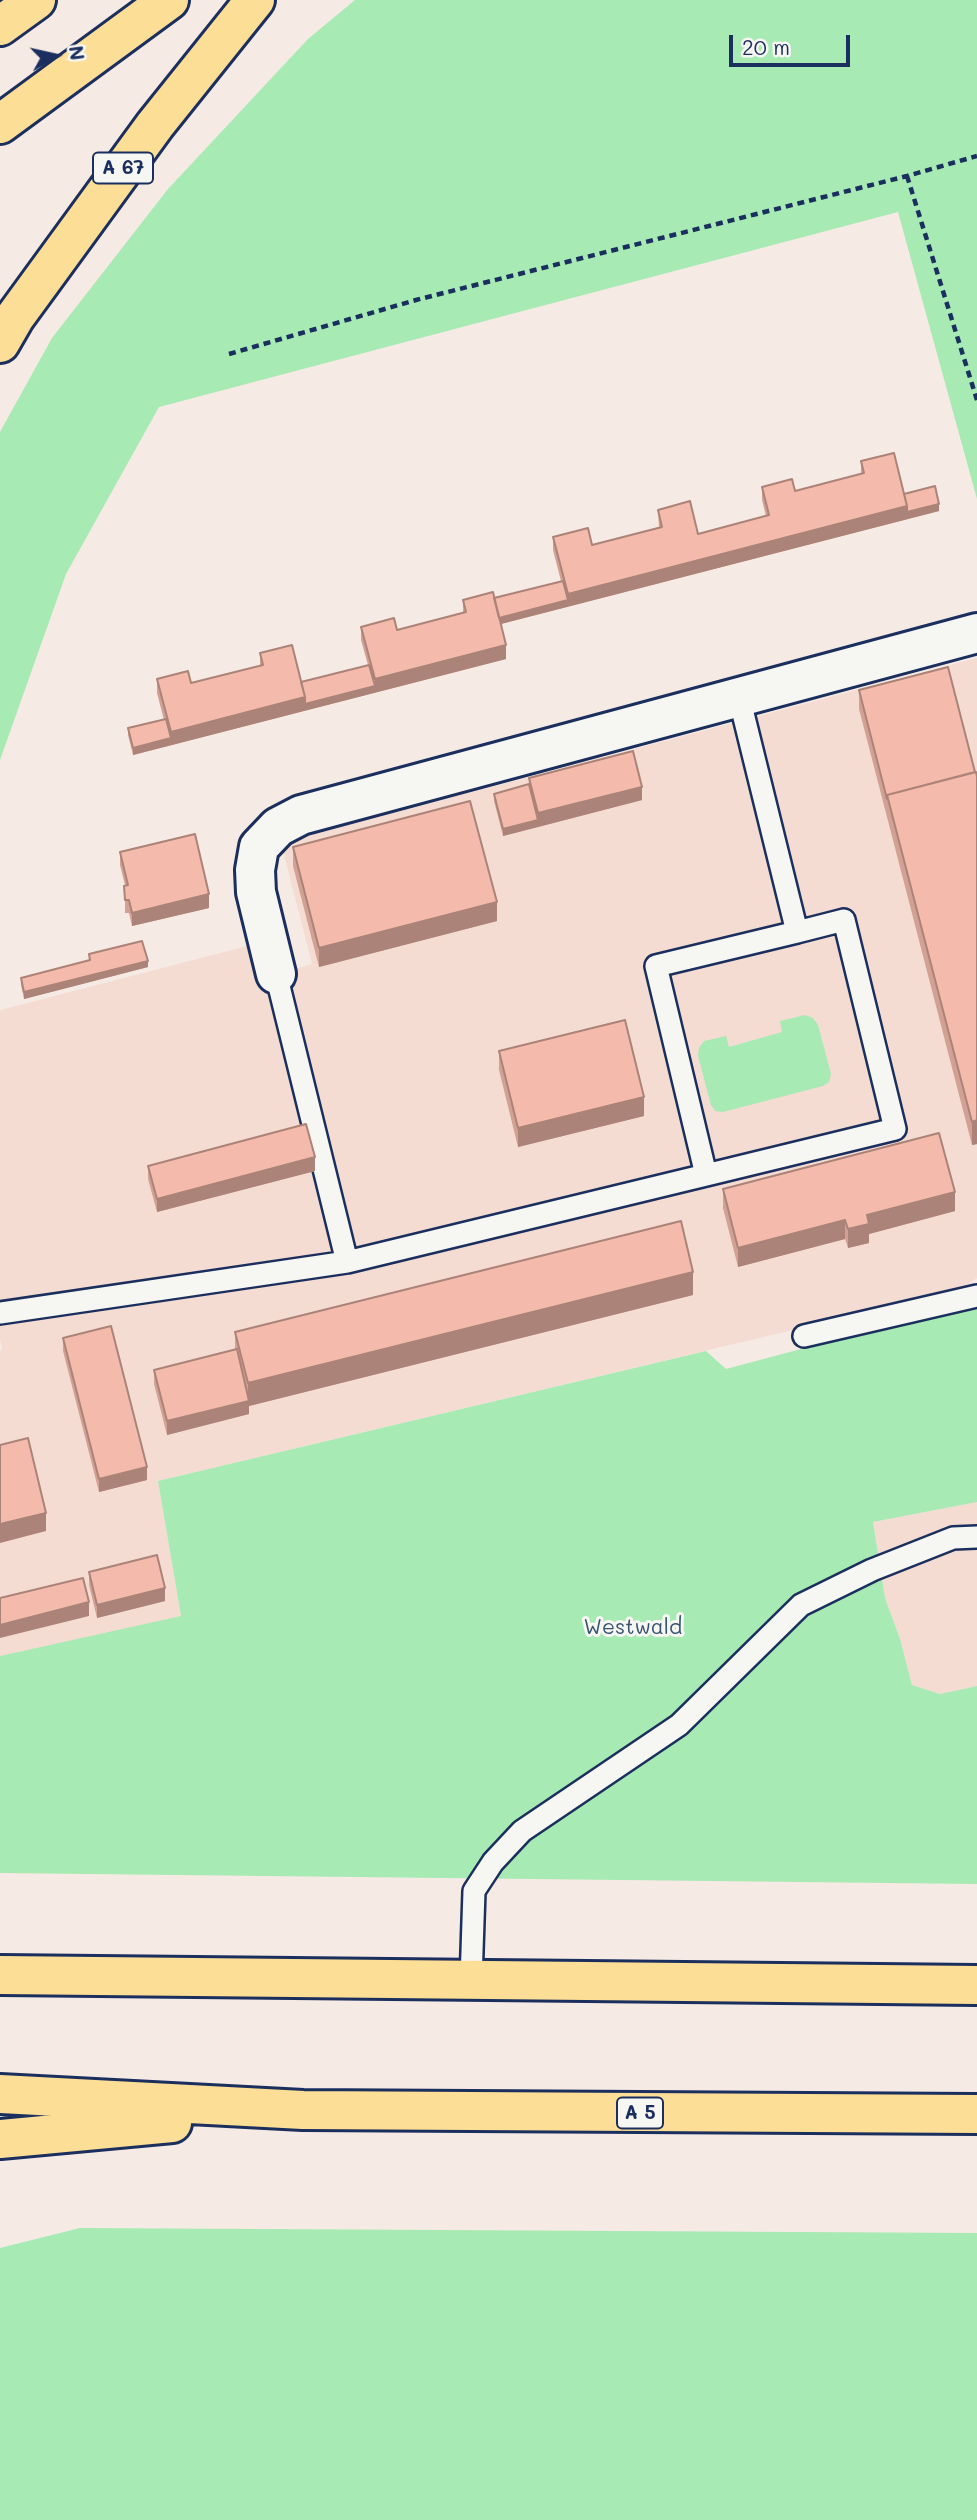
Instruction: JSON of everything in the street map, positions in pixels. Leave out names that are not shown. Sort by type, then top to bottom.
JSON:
[{"type":"highway","points":[[0,26],[36,0]]},
{"type":"highway","points":[[0,124],[169,0]]},
{"type":"highway","name":"A 67","points":[[0,342],[15,317],[155,125],[255,0]]},
{"type":"highway","points":[[0,1975],[977,1985]]},
{"type":"highway","name":"A 5","points":[[0,2094],[303,2110],[977,2114]]},
{"type":"highway","name":"A 5","points":[[0,2139],[303,2110]]},
{"type":"street","points":[[276,974],[256,892],[254,870],[260,847],[278,827],[301,815],[977,633]]},
{"type":"lane","points":[[739,697],[797,932]]},
{"type":"lane","points":[[0,1313],[347,1262],[706,1175],[895,1129],[844,920],[656,966],[706,1175]]},
{"type":"lane","points":[[276,974],[347,1262]]},
{"type":"lane","points":[[804,1336],[977,1296]]},
{"type":"lane","points":[[471,1981],[474,1891],[493,1862],[522,1831],[678,1725],[802,1605],[872,1570],[953,1538],[977,1537]]},
{"type":"path","points":[[229,354],[429,296],[977,156]]},
{"type":"path","points":[[907,176],[977,400]]},
{"type":"shaded area","points":[[977,658],[977,1278],[957,1291],[158,1481],[181,1617],[0,1656],[0,1010],[251,945],[276,974],[312,964],[281,843]]},
{"type":"shaded area","points":[[977,1502],[977,1686],[940,1694],[912,1685],[900,1639],[885,1598],[873,1522]]},
{"type":"green space","points":[[355,0],[977,0],[977,499],[898,212],[159,407],[66,574],[0,760],[0,432],[52,338],[168,189],[308,39]]},
{"type":"green space","points":[[805,1015],[813,1018],[818,1025],[831,1074],[829,1082],[823,1086],[723,1112],[715,1111],[698,1056],[704,1041],[726,1036],[729,1047],[782,1032],[780,1021]]},
{"type":"green space","name":"Westwald","points":[[977,1309],[977,1502],[873,1522],[885,1598],[900,1639],[912,1685],[940,1694],[977,1686],[977,1884],[0,1873],[0,1656],[181,1616],[158,1481],[706,1351],[726,1369],[880,1328]]},
{"type":"green space","points":[[80,2228],[977,2233],[977,2520],[0,2520],[0,2248]]},
{"type":"building","points":[[894,453],[907,506],[568,594],[553,537],[588,528],[592,545],[662,527],[658,510],[690,501],[698,534],[769,515],[762,487],[792,479],[795,491],[864,473],[861,461]]},
{"type":"building","points":[[935,486],[939,504],[907,512],[904,494]]},
{"type":"building","points":[[563,581],[568,600],[499,618],[494,598]]},
{"type":"building","points":[[493,592],[506,645],[375,679],[361,627],[394,618],[397,630],[466,612],[463,600]]},
{"type":"building","points":[[292,645],[305,697],[171,732],[157,679],[188,671],[191,683],[263,665],[260,653]]},
{"type":"building","points":[[369,665],[375,686],[305,704],[301,682]]},
{"type":"building","points":[[948,667],[975,772],[887,795],[887,799],[859,690]]},
{"type":"building","points":[[166,719],[171,738],[133,748],[128,728]]},
{"type":"building","points":[[633,751],[642,787],[538,813],[529,778]]},
{"type":"building","points":[[976,772],[977,1120],[972,1122],[887,795]]},
{"type":"building","points":[[529,784],[538,820],[503,829],[494,794]]},
{"type":"building","points":[[470,801],[497,902],[319,948],[293,847]]},
{"type":"building","points":[[195,834],[209,894],[132,913],[129,900],[125,900],[124,886],[128,885],[120,852]]},
{"type":"building","points":[[142,941],[148,961],[24,992],[21,978],[90,960],[89,954]]},
{"type":"building","points":[[625,1020],[644,1097],[518,1128],[499,1051]]},
{"type":"building","points":[[306,1124],[315,1157],[157,1199],[148,1166]]},
{"type":"building","points":[[939,1133],[955,1192],[867,1215],[869,1224],[848,1229],[845,1220],[738,1248],[723,1189]]},
{"type":"building","points":[[681,1221],[693,1272],[248,1383],[235,1332]]},
{"type":"building","points":[[111,1326],[147,1467],[99,1479],[63,1338]]},
{"type":"building","points":[[237,1349],[249,1401],[167,1421],[154,1370]]},
{"type":"building","points":[[28,1438],[46,1513],[0,1524],[0,1445]]},
{"type":"building","points":[[157,1555],[165,1588],[97,1605],[89,1572]]},
{"type":"building","points":[[83,1578],[89,1602],[0,1625],[0,1598]]}]
